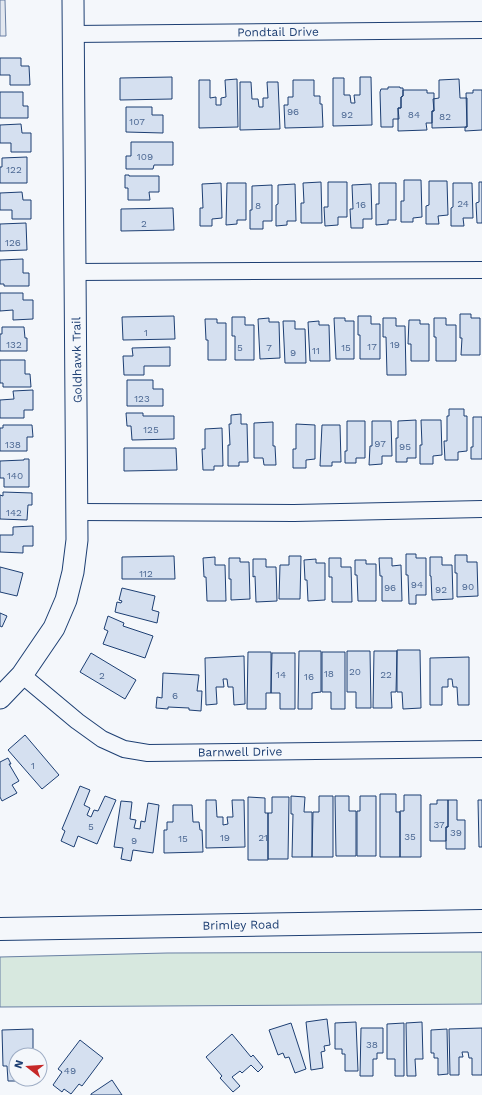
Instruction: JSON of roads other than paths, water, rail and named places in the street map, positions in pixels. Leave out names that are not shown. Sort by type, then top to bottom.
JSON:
[{"type":"main road","name":"Brimley Road","points":[[0,929],[482,921]]},
{"type":"street","name":"Goldhawk Trail","points":[[0,698],[22,675],[54,628],[66,600],[73,572],[78,540],[73,0]]},
{"type":"street","name":"Pondtail Drive","points":[[73,34],[482,30]]},
{"type":"street","points":[[76,272],[482,270]]},
{"type":"street","points":[[78,512],[294,512],[482,509]]},
{"type":"street","name":"Barnwell Drive","points":[[22,675],[102,740],[124,750],[135,752],[235,753],[482,749]]}]
